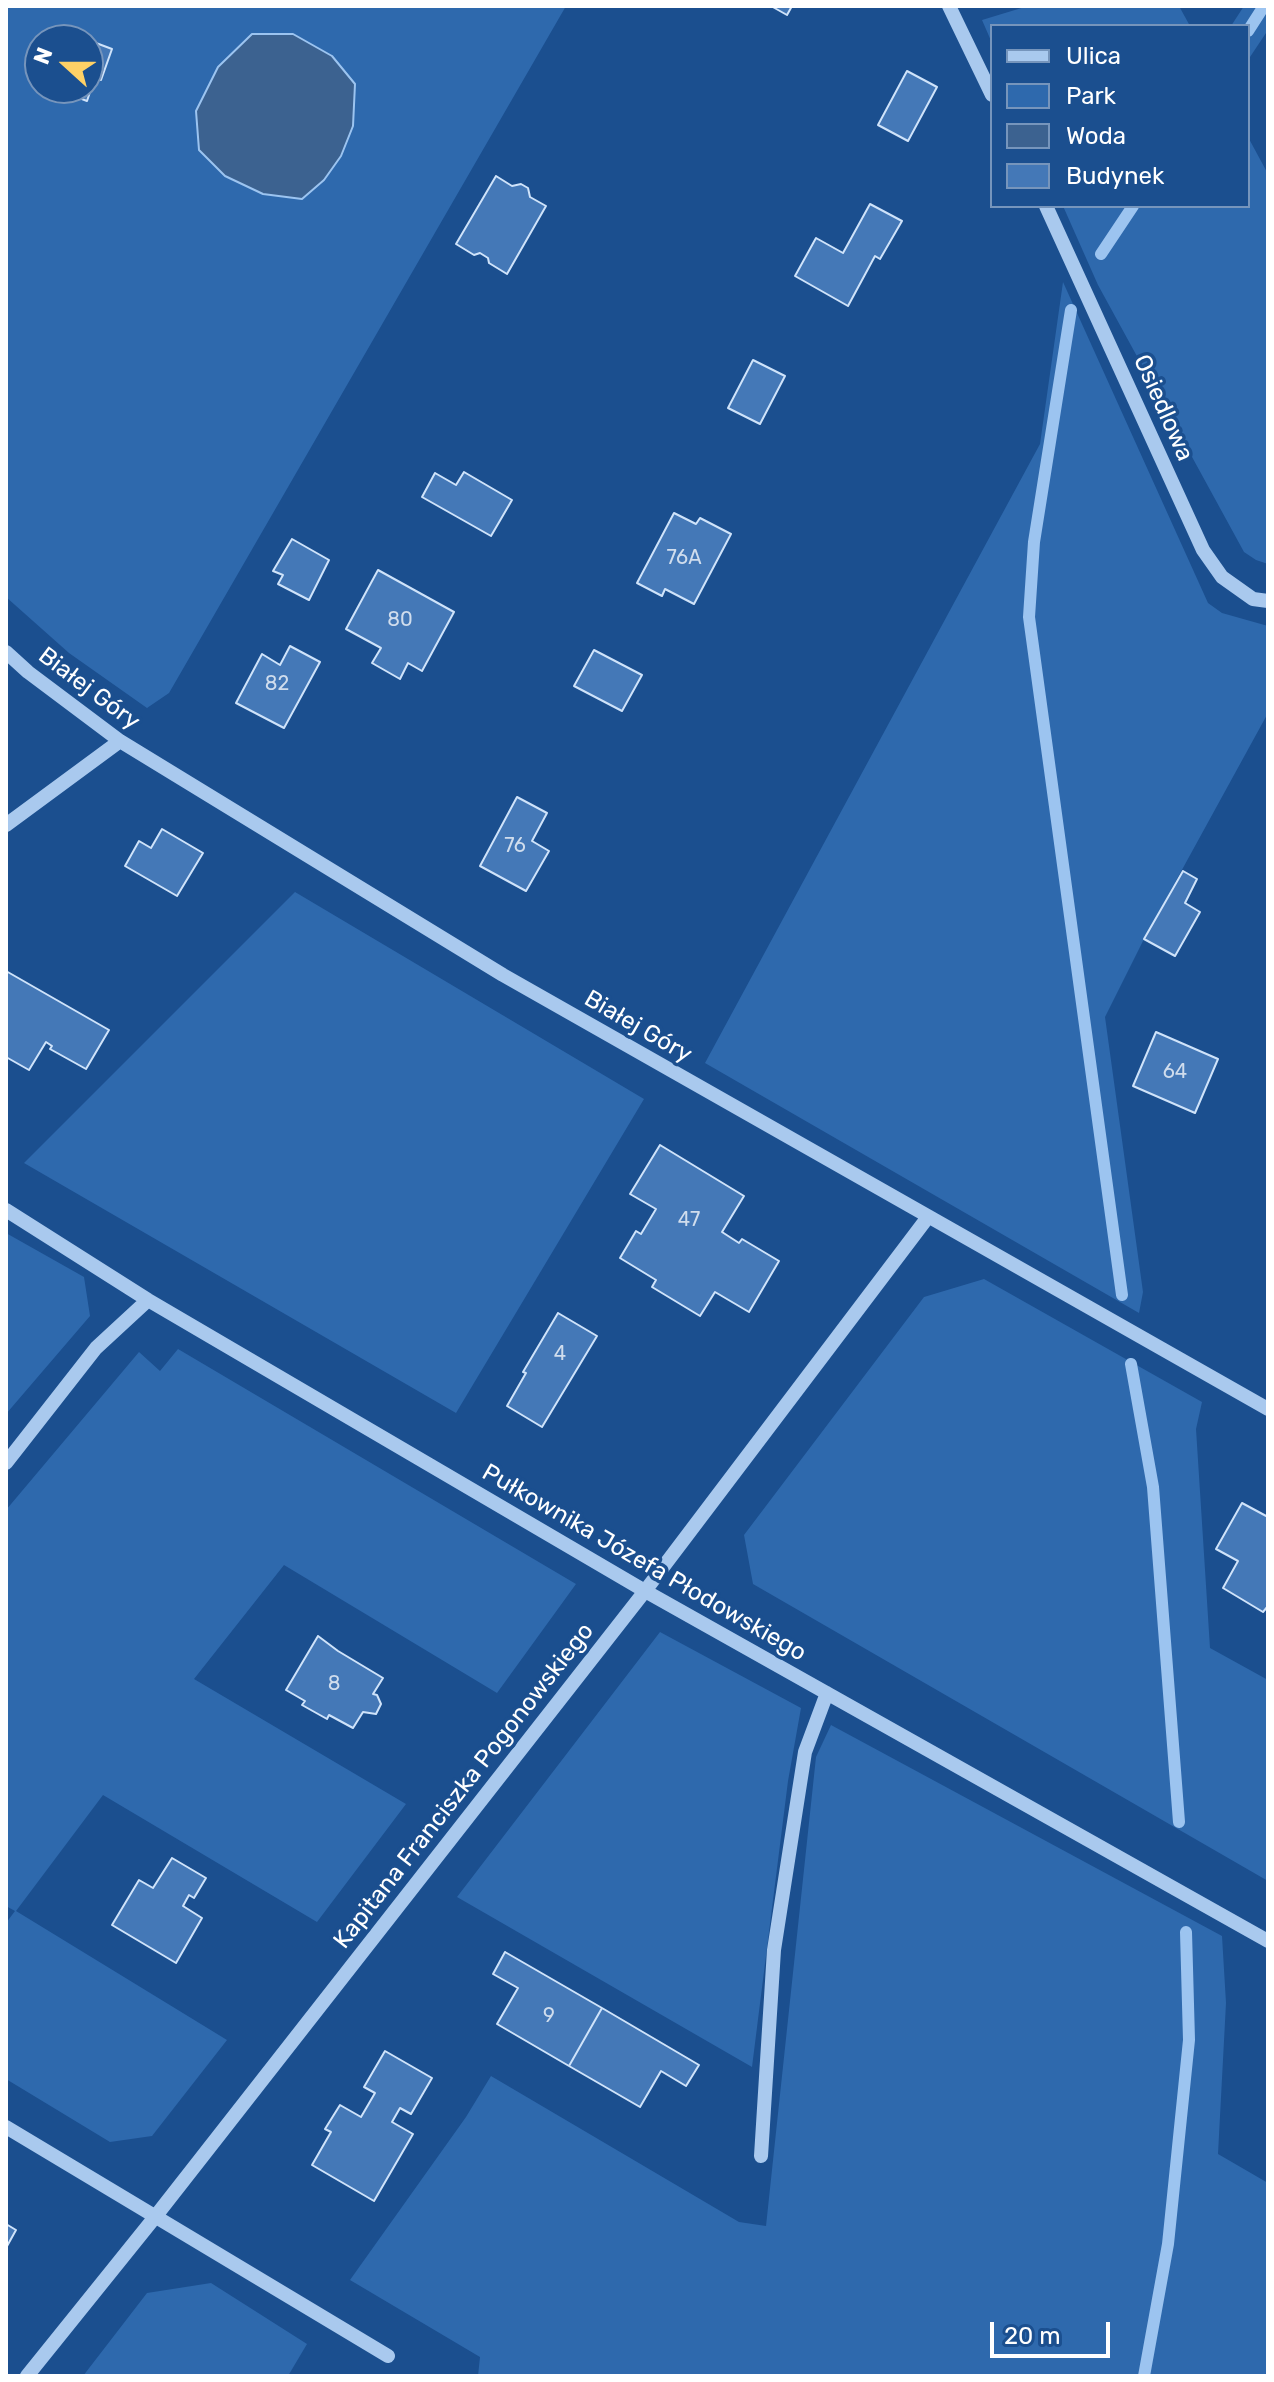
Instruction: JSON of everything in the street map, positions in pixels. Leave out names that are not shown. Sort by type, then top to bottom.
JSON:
[{"type":"street","points":[[949,6],[990,91]]},
{"type":"street","name":"Osiedlowa","points":[[1047,208],[1203,550],[1222,577],[1253,599],[1268,601]]},
{"type":"street","name":"Białej Góry","points":[[6,652],[120,741],[503,975],[1268,1409]]},
{"type":"street","points":[[6,825],[120,741]]},
{"type":"street","name":"Pułkownika Józefa Płodowskiego","points":[[6,1210],[148,1300],[645,1591],[1268,1941]]},
{"type":"street","name":"Kapitana Franciszka Pogonowskiego","points":[[27,2376],[645,1591],[928,1217]]},
{"type":"street","points":[[6,1463],[96,1348],[148,1300]]},
{"type":"street","points":[[761,2156],[774,1950],[805,1752],[827,1693]]},
{"type":"street","points":[[6,2127],[388,2356]]},
{"type":"green space","points":[[6,6],[566,6],[169,693],[147,708],[69,653],[6,597]]},
{"type":"green space","points":[[1028,6],[1179,6],[1189,24],[990,24],[990,38],[982,20]]},
{"type":"green space","points":[[1244,6],[1268,6],[1268,30],[1250,57],[1250,24],[1232,24]]},
{"type":"green space","points":[[1250,141],[1268,174],[1268,564],[1244,552],[1098,285],[1064,208],[1250,208]]},
{"type":"green space","points":[[1063,282],[1208,603],[1222,613],[1268,626],[1268,713],[1144,939],[1105,1017],[1143,1292],[1139,1313],[705,1063],[1040,444]]},
{"type":"green space","points":[[295,892],[644,1099],[456,1413],[24,1163]]},
{"type":"green space","points":[[6,1233],[84,1277],[90,1316],[6,1414]]},
{"type":"green space","points":[[984,1279],[1202,1402],[1196,1429],[1210,1648],[1268,1680],[1268,1881],[753,1584],[744,1535],[924,1297]]},
{"type":"green space","points":[[178,1349],[576,1584],[497,1693],[284,1565],[194,1679],[406,1804],[317,1922],[103,1795],[16,1911],[227,2040],[152,2136],[110,2142],[6,2079],[6,1923],[15,1911],[6,1906],[6,1510],[139,1352],[160,1371]]},
{"type":"green space","points":[[660,1632],[801,1708],[788,1781],[752,2067],[457,1897]]},
{"type":"green space","points":[[831,1725],[1222,1936],[1226,2003],[1218,2154],[1268,2183],[1268,2376],[478,2376],[480,2357],[350,2280],[466,2117],[491,2076],[739,2222],[766,2226],[816,1757]]},
{"type":"green space","points":[[211,2283],[307,2344],[288,2376],[83,2376],[147,2293]]},
{"type":"water","points":[[252,34],[293,34],[332,56],[355,84],[353,126],[341,156],[324,180],[302,199],[263,194],[225,176],[199,150],[196,111],[218,67]]},
{"type":"building","points":[[771,6],[792,6],[787,15]]},
{"type":"building","points":[[104,46],[112,49],[104,72]]},
{"type":"building","points":[[907,71],[937,87],[908,141],[878,125]]},
{"type":"building","points":[[496,176],[512,186],[521,184],[528,188],[530,197],[546,206],[507,274],[480,253],[474,255],[456,244]]},
{"type":"building","points":[[870,204],[902,221],[880,259],[875,256],[848,306],[795,276],[816,238],[843,253]]},
{"type":"building","points":[[753,360],[785,376],[760,424],[728,408]]},
{"type":"building","points":[[464,472],[512,500],[491,536],[422,497],[435,473],[456,485]]},
{"type":"building","points":[[674,513],[696,524],[700,518],[731,534],[694,604],[665,589],[662,596],[637,583]]},
{"type":"building","points":[[292,539],[329,560],[309,600],[278,584],[283,575],[273,571]]},
{"type":"building","points":[[378,570],[454,612],[422,671],[408,663],[400,679],[372,663],[381,648],[346,629]]},
{"type":"building","points":[[290,646],[320,662],[284,728],[236,703],[262,654],[280,665]]},
{"type":"building","points":[[594,650],[642,675],[622,711],[574,686]]},
{"type":"building","points":[[517,797],[547,813],[532,841],[549,851],[526,891],[480,866]]},
{"type":"building","points":[[162,829],[203,853],[177,896],[125,866],[139,841],[151,848]]},
{"type":"building","points":[[1183,871],[1197,879],[1185,903],[1200,912],[1175,956],[1144,939]]},
{"type":"building","points":[[6,971],[109,1030],[86,1069],[50,1049],[52,1046],[46,1042],[29,1070],[6,1057]]},
{"type":"building","points":[[1156,1032],[1218,1059],[1195,1113],[1133,1086]]},
{"type":"building","points":[[660,1145],[744,1196],[722,1232],[739,1243],[742,1239],[779,1261],[749,1312],[715,1292],[700,1316],[652,1287],[656,1280],[620,1258],[636,1231],[641,1234],[656,1209],[630,1194]]},
{"type":"building","points":[[558,1313],[597,1336],[542,1427],[507,1406]]},
{"type":"building","points":[[1242,1503],[1268,1517],[1268,1606],[1263,1612],[1223,1588],[1238,1561],[1216,1549]]},
{"type":"building","points":[[318,1636],[383,1678],[373,1694],[377,1695],[381,1704],[376,1714],[363,1712],[353,1728],[329,1715],[327,1719],[302,1705],[305,1701],[286,1690]]},
{"type":"building","points":[[172,1858],[206,1878],[194,1898],[189,1895],[183,1906],[202,1918],[176,1963],[112,1925],[139,1880],[153,1888]]},
{"type":"building","points":[[505,1952],[602,2008],[569,2066],[497,2024],[518,1988],[493,1974]]},
{"type":"building","points":[[602,2008],[699,2065],[686,2086],[661,2071],[640,2107],[569,2066]]},
{"type":"building","points":[[385,2051],[432,2078],[411,2114],[400,2108],[392,2122],[413,2134],[374,2201],[312,2165],[331,2132],[325,2129],[340,2105],[361,2117],[375,2093],[364,2087]]},
{"type":"building","points":[[6,2224],[16,2230],[6,2248]]},
{"type":"waterway","points":[[1250,28],[1264,6]]},
{"type":"waterway","points":[[1101,254],[1132,208]]},
{"type":"waterway","points":[[1071,310],[1034,542],[1029,617],[1122,1295]]},
{"type":"waterway","points":[[1131,1364],[1153,1487],[1179,1822]]},
{"type":"waterway","points":[[1144,2376],[1168,2244],[1189,2040],[1186,1932]]}]
